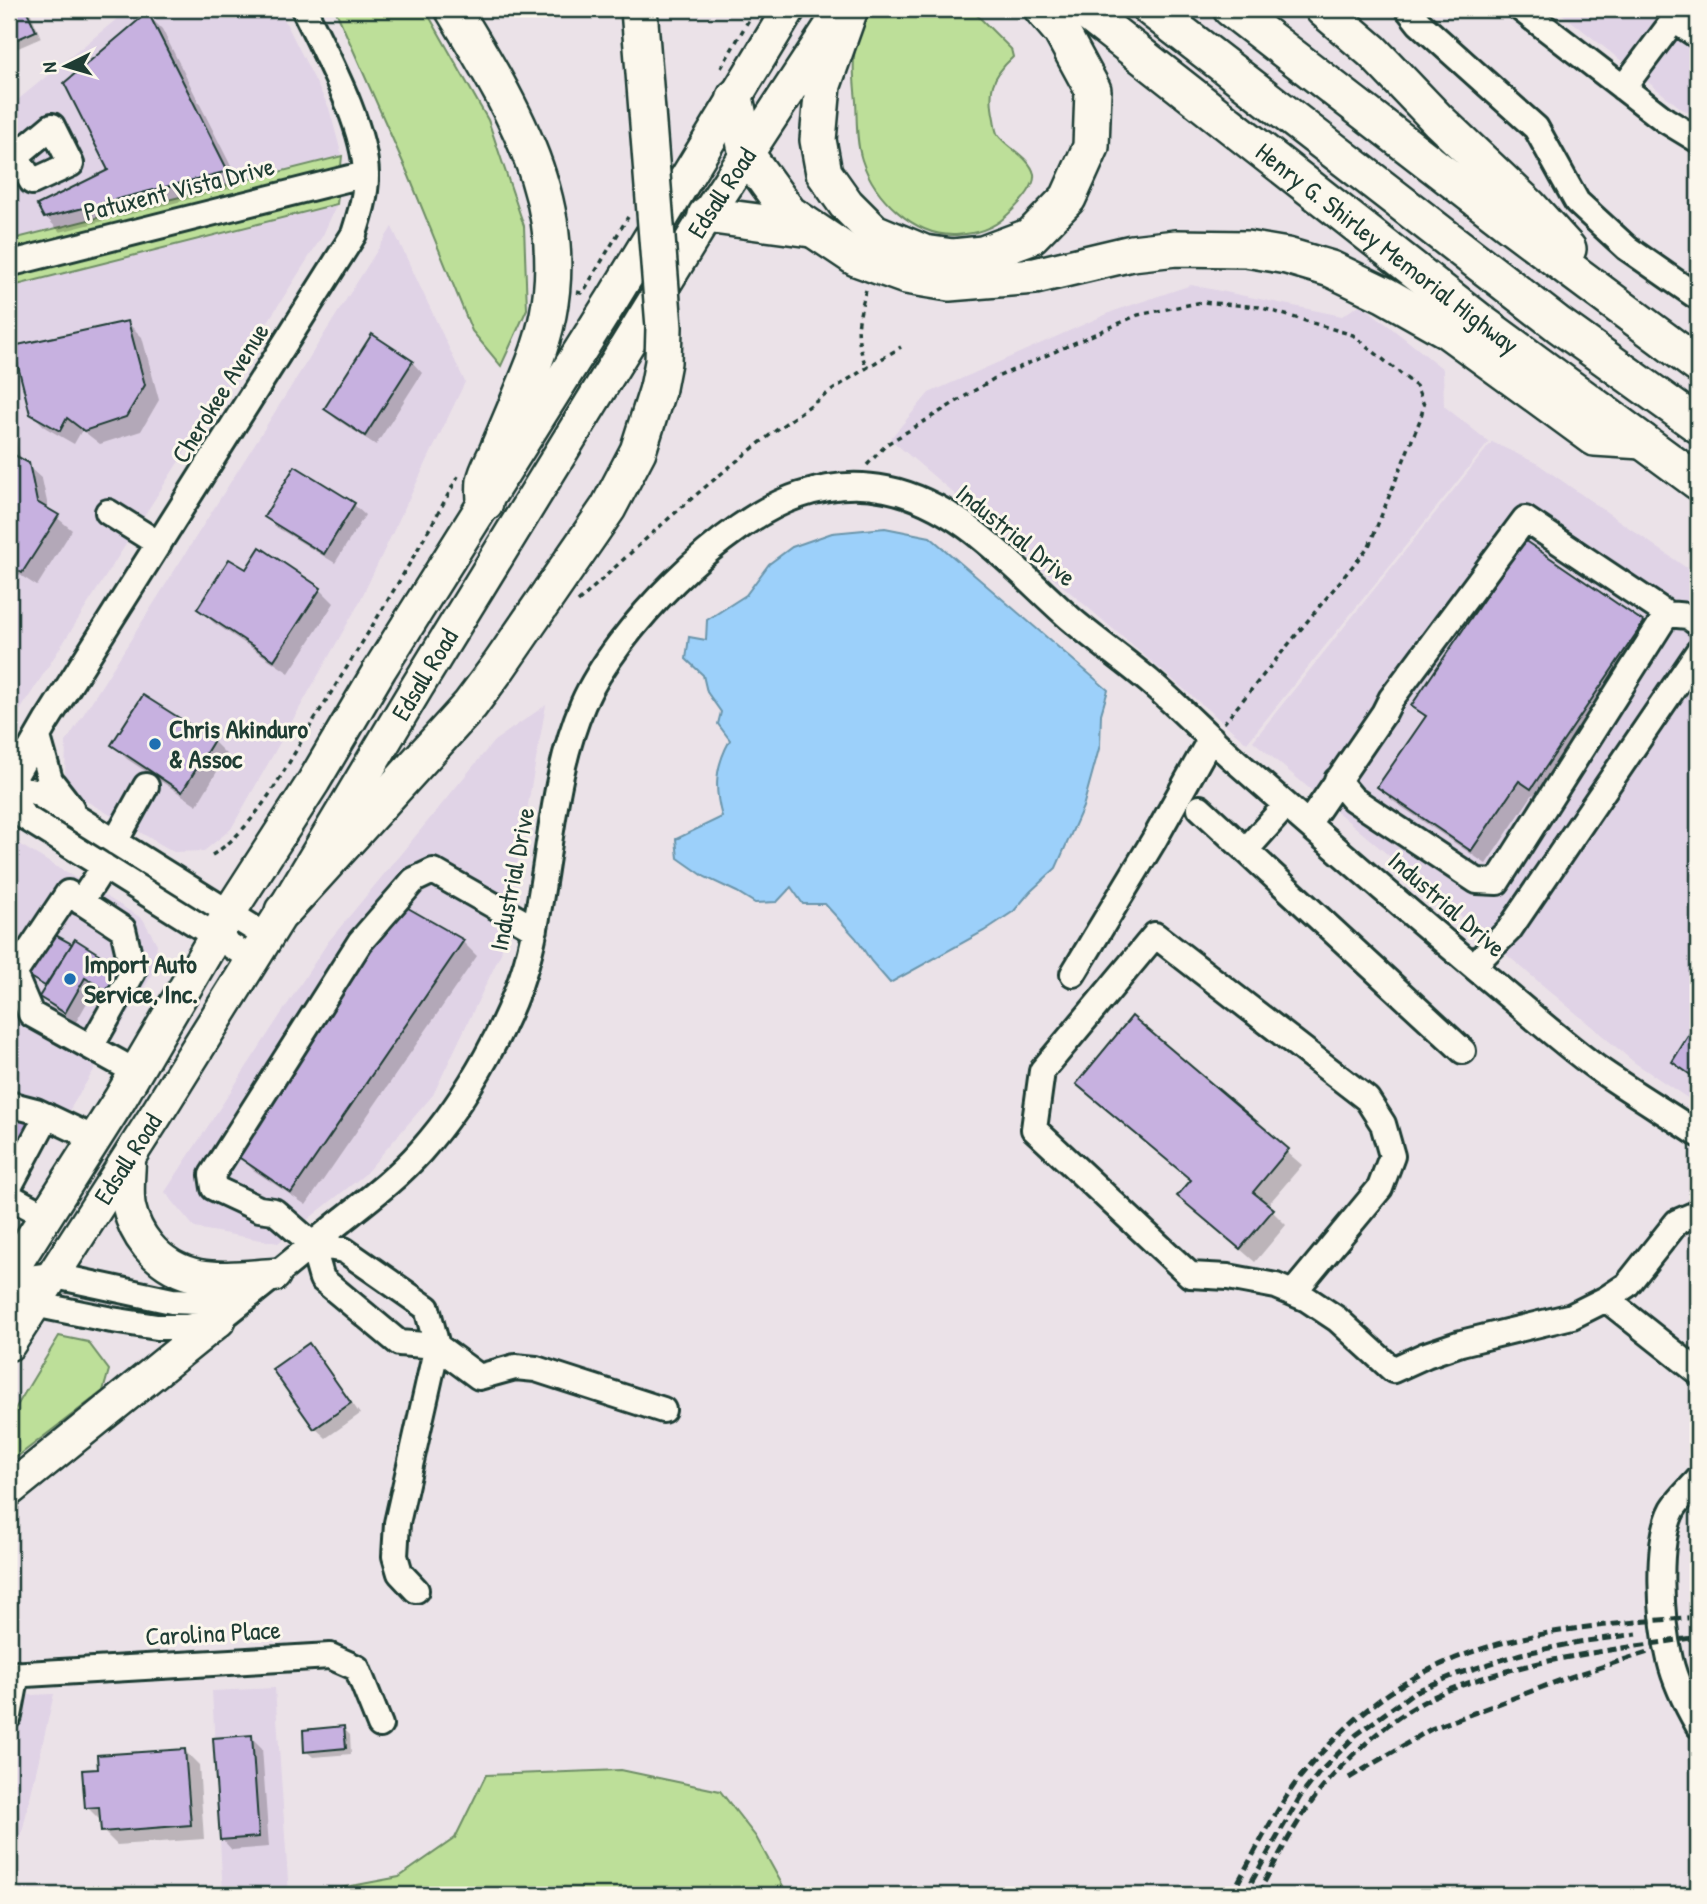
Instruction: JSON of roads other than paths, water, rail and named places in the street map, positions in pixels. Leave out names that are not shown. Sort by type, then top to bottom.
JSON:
[{"type":"highway","points":[[453,9],[509,106],[531,153],[544,191],[553,255],[547,322],[535,361],[485,480],[485,503]]},
{"type":"highway","points":[[267,935],[470,705],[608,508],[638,451],[658,388],[663,362],[664,327],[639,9]]},
{"type":"highway","points":[[850,9],[823,85],[818,140],[824,173],[846,204],[874,232],[923,253],[953,257],[983,254],[1031,236],[1068,198],[1091,147],[1093,90],[1061,31],[1041,9]]},
{"type":"highway","name":"Henry G. Shirley Memorial Highway","points":[[1082,9],[1482,323],[1698,482]]},
{"type":"highway","points":[[1151,9],[1559,325],[1698,425]]},
{"type":"highway","points":[[1231,9],[1447,177],[1698,365]]},
{"type":"highway","points":[[1323,9],[1372,51],[1438,120],[1529,206],[1628,313]]},
{"type":"highway","points":[[735,97],[747,155],[789,213],[856,258],[906,276],[949,283],[1035,276],[1132,253],[1176,248],[1246,249],[1287,256],[1331,269],[1385,295],[1447,330],[1595,438],[1642,441]]},
{"type":"highway","points":[[706,215],[811,229]]},
{"type":"main road","name":"Edsall Road","points":[[9,1274],[95,1139],[223,924],[314,782],[380,668],[485,503],[789,9]]},
{"type":"main road","name":"Edsall Road","points":[[9,1344],[51,1275],[129,1158],[267,935],[706,215],[842,9]]},
{"type":"main road","points":[[129,1158],[129,1206],[140,1235],[158,1258],[179,1272],[211,1279],[274,1275]]},
{"type":"main road","points":[[9,1490],[219,1320]]},
{"type":"street","name":"Cherokee Avenue","points":[[9,786],[354,234],[363,205],[366,174],[356,124],[304,9]]},
{"type":"street","points":[[1408,9],[1419,23],[1536,128],[1577,202],[1627,248],[1696,296]]},
{"type":"street","points":[[1521,9],[1665,120],[1698,140]]},
{"type":"street","points":[[1623,88],[1678,14],[1698,36]]},
{"type":"street","name":"Patuxent Vista Drive","points":[[9,259],[12,263],[366,174]]},
{"type":"street","name":"Industrial Drive","points":[[9,1284],[34,1304],[112,1320],[157,1327],[187,1327],[219,1320],[401,1171],[438,1129],[478,1070],[512,1005],[535,929],[567,752],[575,725],[596,677],[628,634],[662,596],[736,529],[767,509],[797,495],[846,486],[877,488],[911,495],[951,516],[1023,574],[1072,620],[1153,685],[1308,824],[1474,966],[1600,1070],[1698,1134]]},
{"type":"street","points":[[108,512],[159,544]]},
{"type":"street","points":[[1308,824],[1391,699],[1525,519],[1667,614],[1688,616],[1698,624]]},
{"type":"street","points":[[1337,779],[1353,799],[1477,881],[1497,882],[1667,614]]},
{"type":"street","points":[[1474,966],[1509,930],[1698,652]]},
{"type":"street","points":[[38,737],[50,780],[89,826]]},
{"type":"street","points":[[1073,974],[1154,840],[1211,738]]},
{"type":"street","points":[[9,786],[34,792],[115,842],[223,924]]},
{"type":"street","points":[[9,786],[23,816],[104,866],[223,924],[267,935]]},
{"type":"street","points":[[115,842],[146,786]]},
{"type":"street","points":[[1246,850],[1286,804]]},
{"type":"street","points":[[1200,808],[1463,1051]]},
{"type":"street","points":[[1533,825],[1565,848]]},
{"type":"street","points":[[81,902],[104,866]]},
{"type":"street","points":[[415,1590],[400,1573],[395,1556],[396,1534],[437,1346],[428,1308],[344,1250],[312,1244],[274,1211],[259,1209],[214,1188],[212,1175],[360,942],[414,880],[433,871],[535,929]]},
{"type":"street","points":[[91,1047],[133,972],[122,929],[68,893],[14,974],[31,1014],[136,1072]]},
{"type":"street","points":[[1293,1293],[1380,1188],[1392,1156],[1383,1124],[1367,1099],[1155,935],[1042,1071],[1034,1129],[1190,1275],[1276,1286],[1307,1299],[1337,1319],[1393,1370],[1461,1343],[1572,1315],[1606,1299],[1627,1285],[1677,1222],[1698,1213]]},
{"type":"street","points":[[9,1104],[47,1116],[95,1139]]},
{"type":"street","points":[[9,1187],[47,1116]]},
{"type":"street","points":[[9,1196],[46,1216]]},
{"type":"street","points":[[312,1244],[322,1279],[399,1343],[437,1346],[479,1377],[515,1367],[536,1369],[663,1410]]},
{"type":"street","name":"Industrial Drive","points":[[9,1284],[51,1275],[172,1301],[198,1302],[274,1275]]},
{"type":"street","points":[[1606,1299],[1698,1372]]},
{"type":"street","points":[[1698,1480],[1673,1508],[1663,1536],[1661,1584],[1670,1661],[1698,1725]]},
{"type":"street","name":"Carolina Place","points":[[13,1675],[330,1656],[357,1668],[380,1725]]},
{"type":"street","points":[[9,1716],[13,1675]]},
{"type":"water","points":[[885,528],[930,537],[1108,690],[1101,714],[1100,745],[1083,807],[1056,868],[1014,911],[984,931],[890,983],[856,938],[825,904],[803,904],[791,887],[777,902],[755,903],[705,877],[678,858],[676,839],[722,817],[717,778],[721,759],[730,740],[718,724],[721,712],[707,692],[703,675],[686,659],[689,637],[706,640],[707,620],[746,595],[769,564],[792,547],[832,533]]},
{"type":"railway","points":[[1231,1895],[1276,1814],[1307,1769],[1373,1705],[1414,1678],[1458,1657],[1502,1643],[1597,1626],[1698,1617]]},
{"type":"railway","points":[[1244,1895],[1300,1797],[1319,1773],[1356,1735],[1414,1692],[1457,1674],[1521,1654],[1637,1634]]},
{"type":"railway","points":[[1257,1895],[1309,1805],[1320,1791],[1369,1741],[1428,1699],[1505,1671],[1601,1651],[1698,1637]]},
{"type":"railway","points":[[1349,1778],[1431,1729],[1564,1679],[1648,1652]]},
{"type":"place","name":"Chris Akinduro & Assoc","points":[[155,744]]},
{"type":"place","name":"Import Auto Service, Inc.","points":[[70,979]]}]
